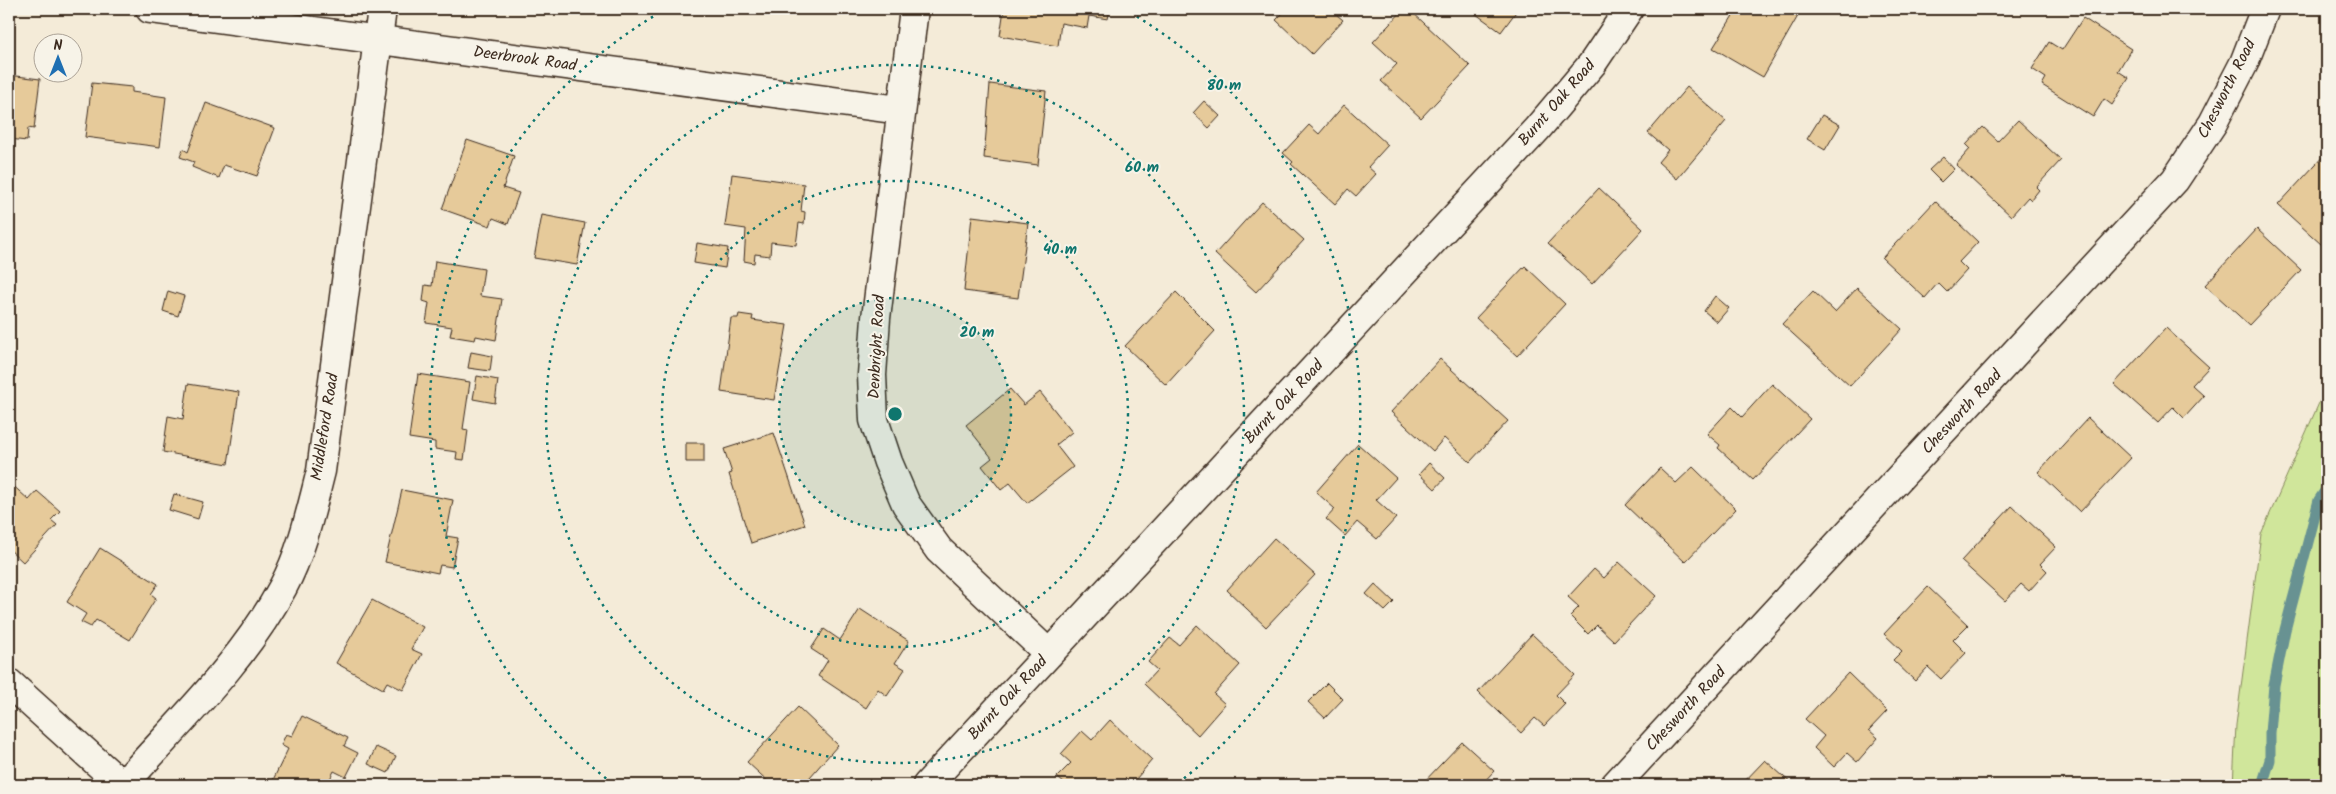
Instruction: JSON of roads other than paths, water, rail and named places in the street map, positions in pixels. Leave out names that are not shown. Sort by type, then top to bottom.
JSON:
[{"type":"street","name":"Deerbrook Road","points":[[150,9],[900,110]]},
{"type":"street","name":"Middleford Road","points":[[123,785],[234,660],[257,629],[284,586],[306,529],[321,471],[382,9]]},
{"type":"street","name":"Denbright Road","points":[[914,9],[900,110],[876,318],[872,375],[874,420],[888,462],[906,504],[939,550],[1049,654]]},
{"type":"street","name":"Burnt Oak Road","points":[[927,785],[1537,129],[1592,64],[1629,9]]},
{"type":"street","name":"Chesworth Road","points":[[1615,785],[2175,180],[2213,123],[2244,63],[2265,9]]},
{"type":"street","points":[[9,683],[123,785]]},
{"type":"waterway","points":[[2262,785],[2270,760],[2274,685],[2285,630],[2319,500],[2327,488]]}]
